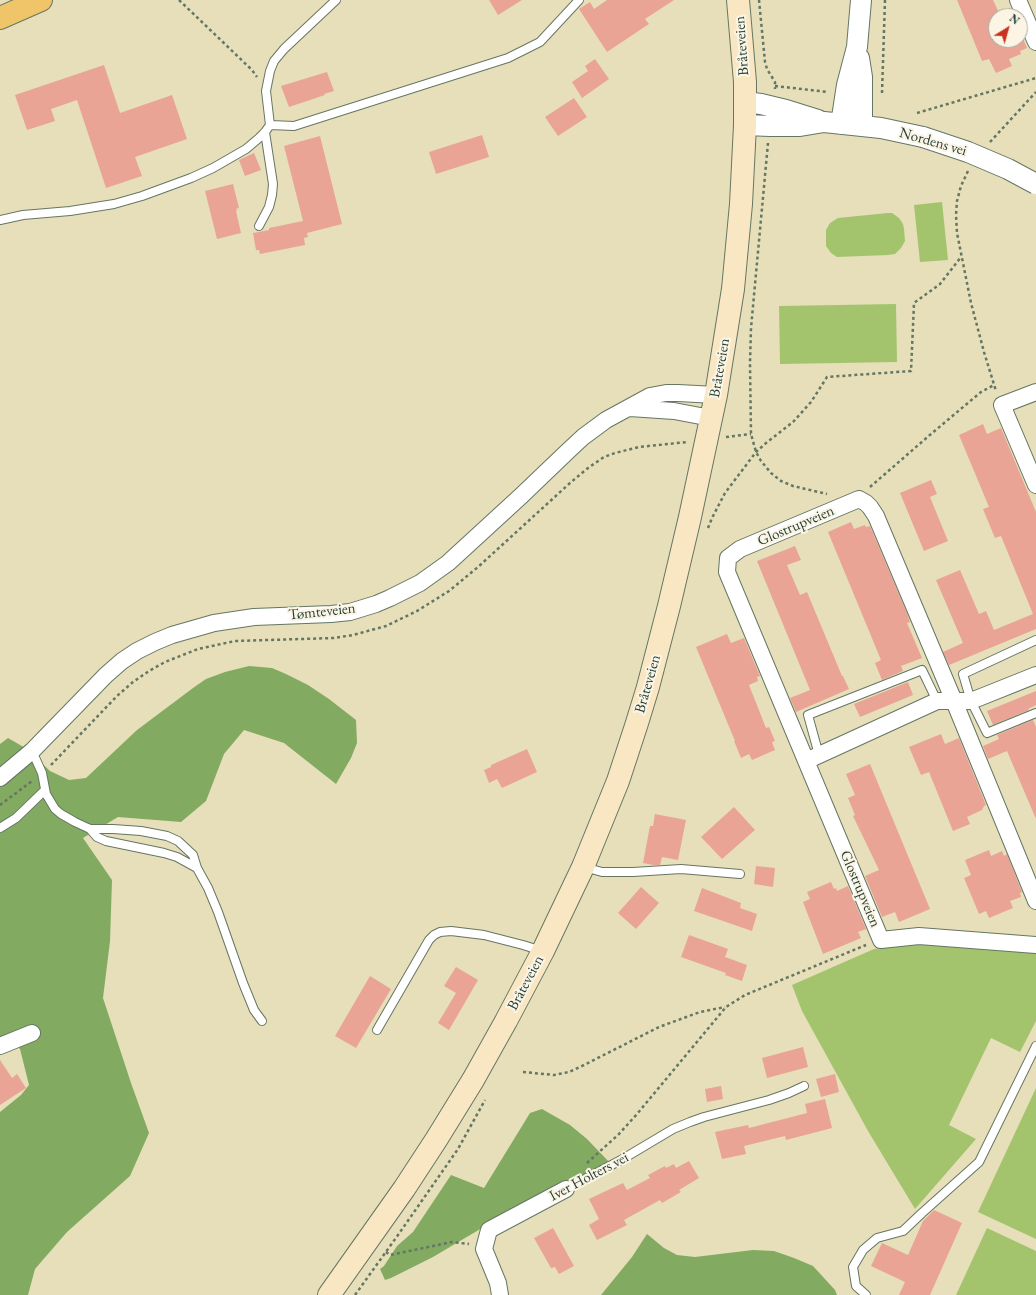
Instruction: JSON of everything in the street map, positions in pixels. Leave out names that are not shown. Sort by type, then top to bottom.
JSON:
[{"type":"highway","points":[[0,18],[41,0]]},
{"type":"main road","name":"Bråteveien","points":[[329,1295],[404,1189],[436,1140],[487,1055],[543,951],[583,867],[618,781],[648,687],[681,557],[716,395],[737,256],[744,158],[745,102],[738,0]]},
{"type":"street","points":[[833,123],[847,85],[857,47],[861,0]]},
{"type":"street","points":[[1018,0],[1036,42]]},
{"type":"street","points":[[857,47],[862,77],[862,126]]},
{"type":"street","name":"Nordens vei","points":[[745,102],[786,110],[833,123],[897,131],[923,137],[987,159],[1036,184]]},
{"type":"street","name":"Nordens vei","points":[[744,125],[800,126],[833,123]]},
{"type":"street","points":[[1036,392],[1002,405],[1036,485]]},
{"type":"street","name":"Tømteveien","points":[[0,778],[32,751],[106,675],[132,654],[154,642],[192,628],[236,619],[350,612],[376,604],[404,592],[434,574],[461,552],[583,437],[606,420],[650,396],[666,393],[716,395]]},
{"type":"street","name":"Tømteveien","points":[[630,408],[663,409],[711,418]]},
{"type":"street","points":[[855,501],[866,503],[876,516],[1036,901]]},
{"type":"street","name":"Glostrupveien","points":[[855,501],[740,549],[728,558],[727,572],[813,758],[881,940],[919,936],[1036,945]]},
{"type":"street","points":[[813,758],[938,701],[971,701],[1036,675]]},
{"type":"street","points":[[0,1046],[32,1033]]},
{"type":"street","name":"Iver Holters vei","points":[[484,1249],[489,1230],[566,1189]]},
{"type":"street","points":[[484,1249],[498,1283],[500,1295]]},
{"type":"lane","points":[[259,226],[269,207],[273,189],[266,90],[270,71],[274,61],[284,49],[336,0]]},
{"type":"lane","points":[[0,220],[23,215],[114,204],[142,196],[191,178],[213,168],[246,148],[268,128],[294,126],[508,58],[540,42],[579,0]]},
{"type":"lane","points":[[1036,640],[963,674],[971,701],[987,733],[1036,713]]},
{"type":"lane","points":[[813,758],[808,715],[922,670],[938,701]]},
{"type":"lane","points":[[32,751],[42,773],[45,790],[55,809],[75,822],[90,829],[97,837],[106,841],[164,853],[177,857],[197,868]]},
{"type":"lane","points":[[0,828],[16,818],[45,790]]},
{"type":"lane","points":[[90,829],[141,831],[167,836],[178,841],[193,855],[197,868],[208,888],[251,1003],[262,1021]]},
{"type":"lane","points":[[583,867],[602,872],[681,869],[740,874]]},
{"type":"lane","points":[[377,1030],[429,940],[440,932],[451,931],[484,935],[543,951]]},
{"type":"lane","points":[[866,1295],[856,1286],[853,1267],[863,1250],[877,1238],[903,1231],[979,1162],[1036,1046]]},
{"type":"lane","name":"Iver Holters vei","points":[[566,1189],[621,1160],[673,1129],[704,1117],[769,1100],[804,1086]]},
{"type":"path","points":[[179,0],[252,70],[266,90]]},
{"type":"path","points":[[759,0],[765,62],[767,69],[774,80],[774,92]]},
{"type":"path","points":[[882,93],[885,0]]},
{"type":"path","points":[[917,113],[1036,78]]},
{"type":"path","points":[[775,86],[834,93]]},
{"type":"path","points":[[986,146],[1036,92]]},
{"type":"path","points":[[768,141],[751,328],[751,434],[756,452],[771,473],[781,481],[793,486],[855,501],[981,392],[994,386],[982,345],[961,257],[957,233],[957,208],[961,186],[970,169]]},
{"type":"path","points":[[756,452],[766,442],[793,422],[811,402],[827,377],[911,371],[914,304],[940,284],[961,257]]},
{"type":"path","points":[[721,438],[751,434]]},
{"type":"path","points":[[583,1166],[619,1134],[637,1114],[726,1007],[745,995],[881,940]]},
{"type":"path","points":[[523,1072],[554,1075],[569,1072],[659,1027],[700,1012],[726,1007]]},
{"type":"path","points":[[386,1252],[390,1255],[452,1242],[475,1244],[484,1249]]},
{"type":"green space","points":[[942,202],[948,260],[920,262],[914,205]]},
{"type":"green space","points":[[892,213],[899,218],[904,229],[905,241],[895,254],[837,257],[831,253],[826,246],[826,230],[830,223],[838,218]]},
{"type":"green space","points":[[896,304],[897,362],[780,364],[779,306]]},
{"type":"green space","points":[[249,666],[272,668],[308,685],[329,699],[356,720],[357,743],[351,758],[336,784],[284,743],[244,730],[224,754],[206,801],[181,822],[118,817],[83,838],[112,880],[110,941],[103,998],[149,1133],[130,1176],[67,1232],[35,1269],[28,1295],[0,1295],[0,1112],[21,1095],[29,1085],[20,1049],[8,1040],[0,1045],[0,744],[8,738],[27,749],[50,771],[69,780],[86,778],[137,730],[206,679],[225,672]]},
{"type":"green space","points":[[925,944],[1036,953],[1036,1021],[1020,1052],[991,1038],[949,1125],[976,1139],[915,1209],[868,1131],[802,1011],[792,985],[874,949]]},
{"type":"green space","points":[[1036,1088],[1036,1239],[978,1212]]},
{"type":"green space","points":[[542,1109],[570,1125],[587,1139],[611,1164],[487,1225],[433,1257],[385,1280],[380,1269],[384,1266],[397,1246],[413,1232],[451,1175],[484,1188],[530,1113]]},
{"type":"green space","points":[[987,1228],[1036,1251],[1036,1295],[956,1295]]},
{"type":"green space","points":[[647,1234],[664,1248],[677,1255],[695,1257],[753,1250],[774,1251],[813,1266],[835,1290],[837,1295],[601,1295],[632,1257]]},
{"type":"building","points":[[489,0],[522,0],[498,15]]},
{"type":"building","points":[[607,0],[674,0],[645,19],[649,24],[607,52],[579,9],[590,2],[594,9]]},
{"type":"building","points":[[957,0],[993,0],[997,8],[988,8],[988,48],[1027,48],[1020,51],[1021,54],[1009,59],[1012,66],[996,73],[989,59],[982,61]]},
{"type":"building","points":[[595,59],[609,79],[582,98],[572,82],[588,71],[585,66]]},
{"type":"building","points":[[104,65],[120,113],[172,95],[187,139],[135,157],[142,176],[106,188],[77,100],[51,109],[55,121],[27,130],[15,95]]},
{"type":"building","points":[[327,72],[334,91],[289,107],[281,86]]},
{"type":"building","points":[[574,98],[587,117],[558,136],[545,117]]},
{"type":"building","points":[[482,135],[489,157],[436,174],[429,152]]},
{"type":"building","points":[[320,136],[342,224],[307,233],[308,237],[304,238],[305,245],[260,254],[259,250],[256,250],[253,233],[303,221],[284,146]]},
{"type":"building","points":[[254,153],[261,170],[245,176],[239,160]]},
{"type":"building","points":[[233,184],[239,208],[236,209],[236,211],[241,233],[217,239],[205,191]]},
{"type":"building","points":[[983,424],[987,434],[1001,428],[1036,512],[1036,629],[949,665],[943,652],[963,643],[936,580],[960,570],[979,614],[986,611],[994,630],[1033,614],[1001,536],[995,538],[983,509],[989,507],[959,435]]},
{"type":"building","points":[[931,480],[937,494],[930,497],[948,541],[924,551],[900,493]]},
{"type":"building","points":[[851,522],[854,529],[865,525],[866,527],[870,526],[907,613],[910,622],[907,623],[922,658],[901,666],[903,671],[882,680],[875,663],[881,660],[828,532]]},
{"type":"building","points":[[795,546],[801,560],[787,565],[800,595],[807,592],[842,676],[849,689],[796,712],[790,698],[810,690],[757,561]]},
{"type":"building","points":[[727,634],[731,643],[744,638],[760,676],[757,677],[758,681],[749,685],[766,728],[769,727],[775,741],[772,742],[775,750],[752,760],[749,754],[741,758],[696,647]]},
{"type":"building","points":[[908,682],[913,695],[860,717],[854,704]]},
{"type":"building","points":[[1036,691],[1036,705],[1028,709],[1029,710],[993,725],[987,711]]},
{"type":"building","points":[[1033,720],[1036,727],[1036,819],[1007,751],[988,759],[983,746],[999,739],[997,735]]},
{"type":"building","points":[[941,734],[945,744],[959,738],[986,805],[982,810],[967,817],[970,824],[953,831],[929,772],[921,775],[909,747]]},
{"type":"building","points":[[527,749],[537,772],[502,788],[497,779],[489,783],[484,770],[491,767],[491,765]]},
{"type":"building","points":[[870,764],[930,909],[899,922],[895,912],[882,917],[865,876],[879,870],[853,816],[855,815],[848,798],[855,795],[846,774]]},
{"type":"building","points":[[734,807],[755,830],[722,859],[701,837]]},
{"type":"building","points":[[655,814],[686,820],[678,860],[662,857],[660,865],[643,863],[650,826],[653,826]]},
{"type":"building","points":[[989,850],[991,856],[1002,851],[1004,856],[1007,854],[1022,892],[1020,893],[1021,897],[1010,901],[1013,908],[989,918],[986,911],[979,914],[964,878],[971,875],[965,860]]},
{"type":"building","points":[[756,866],[775,868],[773,887],[754,884]]},
{"type":"building","points":[[831,882],[834,889],[836,888],[837,891],[848,886],[866,929],[858,932],[861,938],[823,954],[803,902],[810,899],[807,892]]},
{"type":"building","points":[[641,887],[659,903],[636,929],[618,913]]},
{"type":"building","points":[[702,888],[741,903],[740,908],[757,914],[752,931],[694,911]]},
{"type":"building","points":[[689,935],[728,949],[725,957],[747,965],[742,981],[725,975],[726,973],[681,957]]},
{"type":"building","points":[[456,967],[478,980],[449,1030],[438,1023],[456,993],[444,986]]},
{"type":"building","points":[[370,976],[391,989],[356,1048],[335,1036]]},
{"type":"building","points":[[803,1047],[808,1067],[767,1078],[762,1058]]},
{"type":"building","points":[[0,1060],[12,1078],[17,1074],[26,1088],[0,1105]]},
{"type":"building","points":[[835,1074],[839,1092],[821,1097],[816,1079]]},
{"type":"building","points":[[721,1086],[723,1099],[707,1102],[705,1089]]},
{"type":"building","points":[[825,1099],[832,1128],[786,1140],[785,1136],[744,1146],[746,1154],[722,1159],[715,1132],[748,1125],[749,1128],[807,1113],[805,1104]]},
{"type":"building","points":[[689,1161],[699,1178],[679,1190],[681,1192],[662,1203],[660,1200],[624,1220],[627,1225],[597,1240],[589,1225],[599,1219],[589,1199],[623,1183],[627,1190],[650,1178],[648,1175],[665,1166],[666,1168],[674,1164],[676,1168]]},
{"type":"building","points":[[934,1210],[962,1223],[930,1295],[899,1295],[905,1282],[871,1266],[882,1243],[908,1255],[923,1221]]},
{"type":"building","points":[[553,1228],[574,1266],[559,1274],[555,1267],[551,1268],[534,1238]]}]
